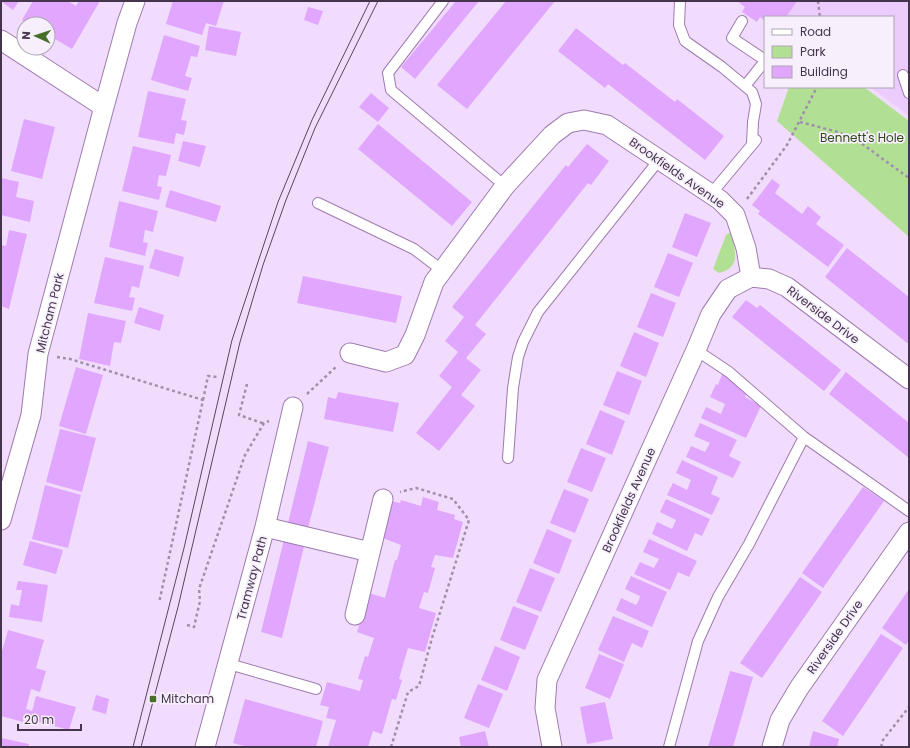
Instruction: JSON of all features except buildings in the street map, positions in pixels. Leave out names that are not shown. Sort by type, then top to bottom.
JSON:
[{"type":"street","name":"Mitcham Park","points":[[1,520],[31,415],[38,354],[127,23],[135,1]]},
{"type":"street","points":[[1,40],[104,107]]},
{"type":"street","name":"Brookfields Avenue","points":[[350,353],[386,362],[405,355],[415,335],[434,282],[505,186],[552,135],[568,123],[584,120],[607,125],[720,200],[735,215],[746,248],[751,277],[728,289],[711,314],[547,680],[545,708],[552,747]]},
{"type":"street","name":"Riverside Drive","points":[[751,277],[769,279],[787,286],[909,379]]},
{"type":"street","name":"Tramway Path","points":[[205,747],[266,526],[293,407]]},
{"type":"street","points":[[354,615],[383,499]]},
{"type":"street","points":[[266,526],[370,552]]},
{"type":"street","name":"Riverside Drive","points":[[772,747],[780,720],[799,688],[909,532]]},
{"type":"lane","points":[[444,1],[388,73],[391,90],[505,186]]},
{"type":"lane","points":[[680,1],[679,25],[685,41],[752,92],[756,104],[752,144]]},
{"type":"lane","points":[[742,21],[732,38],[764,60]]},
{"type":"lane","points":[[744,86],[764,62]]},
{"type":"lane","points":[[903,75],[909,93]]},
{"type":"lane","points":[[711,194],[759,136]]},
{"type":"lane","points":[[508,458],[513,388],[518,357],[523,342],[535,318],[566,275],[626,203],[659,160]]},
{"type":"lane","points":[[318,202],[414,249],[443,271]]},
{"type":"lane","points":[[696,350],[729,372],[804,437],[909,511]]},
{"type":"lane","points":[[669,747],[698,640],[718,597],[749,544],[804,437]]},
{"type":"lane","points":[[229,664],[316,689]]},
{"type":"path","points":[[818,1],[820,16]]},
{"type":"path","points":[[735,215],[787,145],[817,88]]},
{"type":"path","points":[[800,122],[838,132],[858,141],[909,178]]},
{"type":"path","points":[[293,407],[350,353]]},
{"type":"path","points":[[38,354],[70,359],[203,400]]},
{"type":"path","points":[[159,603],[208,376],[217,377]]},
{"type":"path","points":[[246,417],[239,414],[247,384]]},
{"type":"path","points":[[187,625],[194,627],[200,601],[199,589],[218,531],[245,455],[264,423]]},
{"type":"path","points":[[383,499],[416,488],[453,498],[470,520],[432,638],[419,686],[408,692],[391,747]]},
{"type":"path","points":[[881,747],[883,740],[909,707]]},
{"type":"shaded area","points":[[755,1],[909,1],[909,116],[871,88],[894,88],[894,16],[776,16]]},
{"type":"green space","name":"Bennett's Hole","points":[[789,88],[865,88],[909,121],[909,237],[777,121]]},
{"type":"green space","points":[[731,232],[735,252],[734,262],[731,267],[719,273],[713,269],[726,235]]},
{"type":"tram line","points":[[133,747],[184,548],[232,340],[278,202],[312,120],[370,1]]},
{"type":"tram line","points":[[141,747],[178,607],[240,342],[263,265],[286,200],[315,128],[378,1]]},
{"type":"place","name":"Mitcham","points":[[153,699]]}]
